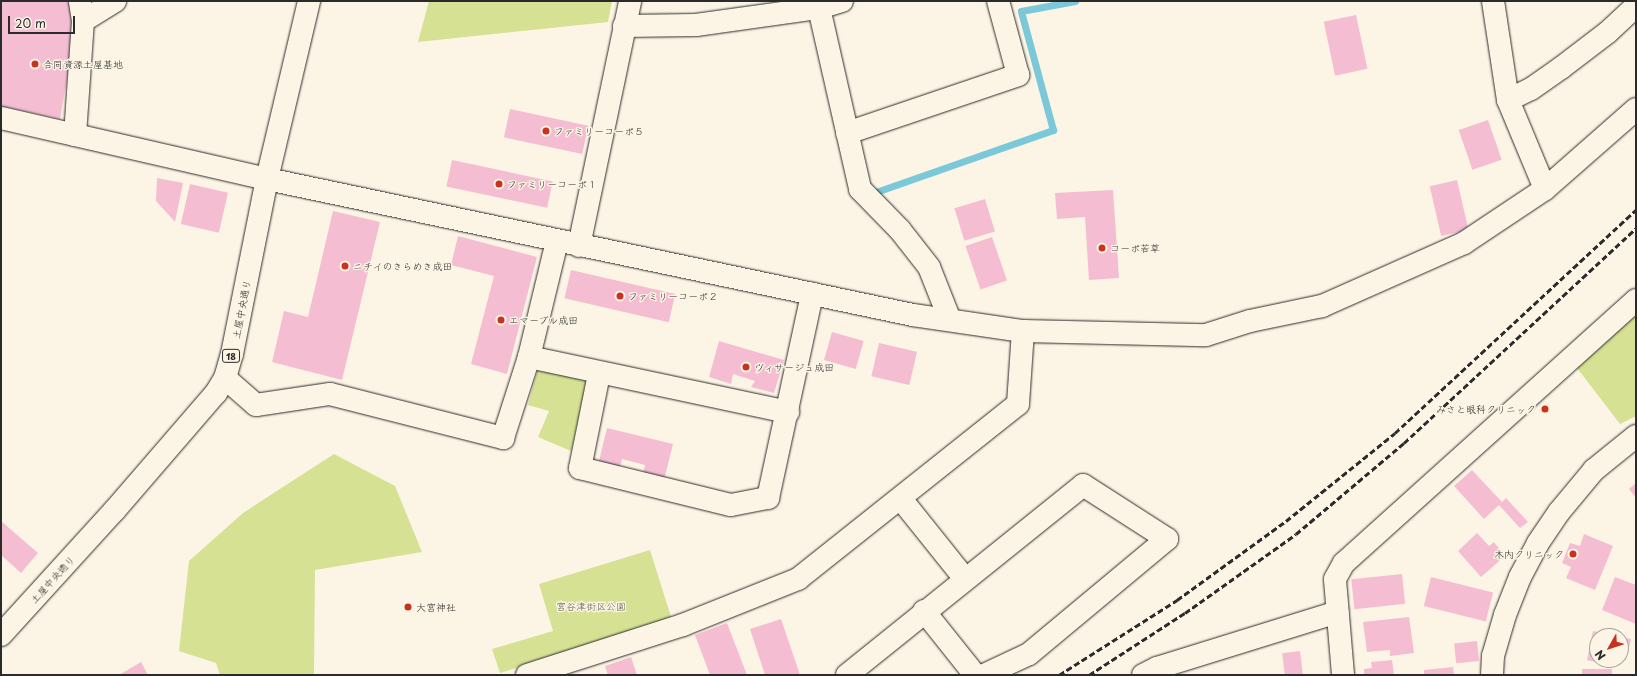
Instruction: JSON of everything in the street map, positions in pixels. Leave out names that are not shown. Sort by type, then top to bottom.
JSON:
[{"type":"street","points":[[75,135],[82,11],[115,1]]},
{"type":"street","name":"土屋中央通り","points":[[1,635],[129,493],[216,393],[225,378],[232,354],[267,179],[309,1]]},
{"type":"street","points":[[579,246],[630,1]]},
{"type":"street","points":[[624,26],[696,25],[818,8],[842,1]]},
{"type":"street","points":[[848,133],[1018,76],[998,1]]},
{"type":"street","points":[[1493,1],[1508,100],[1545,189]]},
{"type":"street","points":[[1508,100],[1531,89],[1561,68],[1636,6]]},
{"type":"street","points":[[818,8],[860,188],[900,230],[929,267],[950,320]]},
{"type":"street","points":[[1,118],[267,179],[579,246],[812,294],[950,320],[1023,331],[1206,336],[1250,321],[1322,306],[1464,243],[1545,189],[1636,109]]},
{"type":"street","points":[[225,378],[256,405],[330,394],[503,438],[529,357],[556,241]]},
{"type":"street","points":[[599,374],[580,468],[731,505],[768,498],[788,412],[812,294]]},
{"type":"street","points":[[1343,675],[1335,579],[1344,563],[1636,300]]},
{"type":"street","points":[[527,675],[585,666],[798,579],[901,499],[1018,404],[1023,331]]},
{"type":"street","points":[[529,357],[599,374],[788,412]]},
{"type":"street","points":[[1492,675],[1493,656],[1505,615],[1520,577],[1538,543],[1558,512],[1594,470],[1636,436]]},
{"type":"street","points":[[847,675],[1083,485],[1167,539],[1029,654],[984,675]]},
{"type":"street","points":[[901,499],[965,579]]},
{"type":"street","points":[[924,612],[975,675]]},
{"type":"street","points":[[1143,675],[1157,668],[1338,612]]},
{"type":"green space","points":[[429,1],[612,1],[608,22],[418,42]]},
{"type":"green space","points":[[1636,313],[1636,416],[1620,424],[1577,368]]},
{"type":"green space","points":[[538,368],[589,380],[571,451],[538,437],[549,411],[528,405]]},
{"type":"green space","points":[[334,454],[395,486],[422,552],[315,570],[314,675],[220,675],[216,663],[179,651],[189,561],[243,513]]},
{"type":"green space","name":"宮谷津街区公園","points":[[650,550],[672,620],[500,673],[492,649],[553,631],[539,584]]},
{"type":"building","name":"合同資源土屋基地","points":[[1,1],[72,1],[77,22],[60,119],[1,106]]},
{"type":"building","points":[[1356,15],[1367,69],[1335,76],[1324,22]]},
{"type":"building","name":"ファミリーコーポ５","points":[[510,109],[588,126],[582,154],[504,137]]},
{"type":"building","points":[[1488,120],[1502,160],[1472,170],[1459,130]]},
{"type":"building","name":"ファミリーコーポ１","points":[[452,160],[553,181],[547,208],[446,186]]},
{"type":"building","points":[[157,178],[183,183],[175,222],[156,201]]},
{"type":"building","points":[[1457,180],[1468,230],[1441,236],[1430,186]]},
{"type":"building","points":[[190,184],[228,193],[219,233],[181,224]]},
{"type":"building","name":"コーポ若草","points":[[1113,190],[1119,278],[1089,280],[1085,217],[1057,219],[1055,193]]},
{"type":"building","points":[[985,199],[995,232],[964,241],[954,208]]},
{"type":"building","name":"ニチイのきらめき成田","points":[[333,211],[380,222],[342,380],[272,362],[284,311],[308,317]]},
{"type":"building","name":"エマーブル成田","points":[[458,236],[537,257],[507,374],[471,364],[494,276],[451,265]]},
{"type":"building","points":[[992,237],[1007,280],[981,290],[966,246]]},
{"type":"building","name":"ファミリーコーポ２","points":[[571,270],[675,294],[669,322],[564,298]]},
{"type":"building","points":[[832,332],[864,341],[856,369],[824,360]]},
{"type":"building","name":"ヴィサージュ成田","points":[[719,341],[784,360],[774,393],[751,387],[755,381],[733,374],[731,384],[709,377]]},
{"type":"building","points":[[879,343],[917,352],[909,385],[871,376]]},
{"type":"building","points":[[607,428],[673,444],[664,480],[643,475],[645,465],[622,459],[620,467],[599,461]]},
{"type":"building","points":[[1472,470],[1502,502],[1506,498],[1528,522],[1520,528],[1499,505],[1484,519],[1454,486]]},
{"type":"building","points":[[1636,483],[1636,498],[1629,489]]},
{"type":"building","points":[[1,521],[38,553],[21,573],[1,555]]},
{"type":"building","points":[[1477,533],[1489,546],[1494,542],[1505,556],[1481,577],[1458,551]]},
{"type":"building","points":[[1584,534],[1613,546],[1595,590],[1566,578],[1571,567],[1562,563],[1570,543],[1580,546]]},
{"type":"building","points":[[1402,574],[1405,604],[1354,609],[1351,579]]},
{"type":"building","points":[[1431,577],[1493,592],[1486,622],[1424,606]]},
{"type":"building","points":[[1615,577],[1636,585],[1636,624],[1602,610]]},
{"type":"building","points":[[1409,617],[1414,653],[1390,656],[1390,650],[1367,652],[1363,622]]},
{"type":"building","points":[[781,619],[800,675],[765,675],[750,629]]},
{"type":"building","points":[[727,623],[747,675],[710,675],[695,635]]},
{"type":"building","points":[[1477,641],[1479,661],[1456,663],[1454,643]]},
{"type":"building","points":[[1589,650],[1589,660],[1587,660]]},
{"type":"building","points":[[1300,651],[1303,675],[1285,675],[1282,653]]},
{"type":"building","points":[[631,657],[637,675],[608,675],[605,666]]},
{"type":"building","points":[[1392,660],[1394,675],[1364,675],[1364,669],[1372,668],[1371,662]]},
{"type":"building","points":[[141,662],[148,675],[119,675]]},
{"type":"building","points":[[1453,667],[1454,675],[1424,675],[1424,670]]},
{"type":"building","points":[[1582,669],[1612,669],[1612,675],[1582,675]]},
{"type":"waterway","points":[[873,193],[1053,130],[1021,11],[1075,1]]},
{"type":"railway","points":[[1059,675],[1177,600],[1286,521],[1395,433],[1636,210]]},
{"type":"railway","points":[[1089,675],[1185,613],[1296,534],[1404,443],[1636,228]]},
{"type":"place","name":"合同資源土屋基地","points":[[35,64]]},
{"type":"place","name":"ファミリーコーポ５","points":[[546,131]]},
{"type":"place","name":"ファミリーコーポ１","points":[[499,184]]},
{"type":"place","name":"コーポ若草","points":[[1102,248]]},
{"type":"place","name":"ニチイのきらめき成田","points":[[345,266]]},
{"type":"place","name":"ファミリーコーポ２","points":[[620,296]]},
{"type":"place","name":"エマーブル成田","points":[[501,320]]},
{"type":"place","name":"ヴィサージュ成田","points":[[746,367]]},
{"type":"place","name":"みさと眼科クリニック","points":[[1545,409]]},
{"type":"place","name":"木内クリニック","points":[[1573,554]]},
{"type":"place","name":"大宮神社","points":[[408,607]]}]
